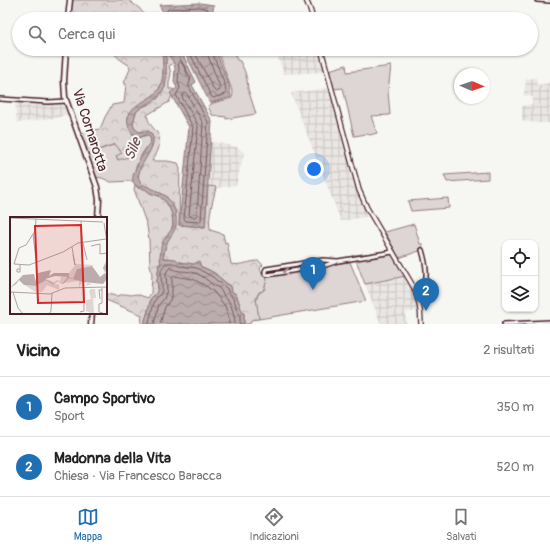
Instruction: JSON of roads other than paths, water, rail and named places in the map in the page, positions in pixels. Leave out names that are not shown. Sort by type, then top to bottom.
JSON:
[{"type":"main road","points":[[69,12],[70,0]]},
{"type":"main road","name":"Via Cornarotta","points":[[66,56],[64,84],[66,101],[97,187],[99,200],[98,217]]},
{"type":"main road","points":[[91,324],[92,314]]},
{"type":"street","points":[[306,0],[311,12]]},
{"type":"street","points":[[537,0],[550,1]]},
{"type":"street","points":[[323,56],[359,190],[367,208],[418,296],[421,324]]},
{"type":"street","points":[[0,99],[48,102],[66,101]]},
{"type":"street","points":[[418,296],[422,294],[427,265],[422,250]]},
{"type":"street","points":[[327,262],[323,266],[267,275],[265,274],[266,269],[393,252]]},
{"type":"street","points":[[504,324],[550,322]]},
{"type":"water","points":[[200,3],[214,5],[212,12],[163,12],[159,5]]},
{"type":"water","points":[[162,56],[166,56],[165,87],[158,98],[136,112],[133,123],[134,128],[139,132],[149,131],[153,137],[153,143],[139,171],[141,184],[158,191],[172,203],[175,209],[176,226],[165,247],[163,258],[176,259],[179,262],[194,264],[199,261],[201,267],[214,273],[231,286],[232,292],[236,294],[244,314],[244,324],[145,324],[151,298],[156,294],[158,288],[157,281],[159,264],[161,264],[161,247],[163,241],[172,229],[173,224],[172,214],[165,201],[159,196],[150,193],[145,189],[138,188],[133,181],[133,176],[140,158],[151,140],[149,136],[137,138],[134,136],[129,128],[128,120],[129,114],[133,109],[155,94],[159,89],[163,75]]},
{"type":"water","points":[[169,56],[178,56],[190,81],[191,80],[179,56],[183,56],[196,82],[192,85],[212,121],[205,227],[179,225],[189,127],[170,93],[177,88],[174,82],[174,63]]},
{"type":"water","points":[[186,56],[218,56],[229,85],[231,97],[210,103]]},
{"type":"place","name":"Campo Sportivo","points":[[313,290]]},
{"type":"place","name":"Madonna della Vita","points":[[426,311]]},
{"type":"water label","name":"Sile","points":[[133,149]]}]
